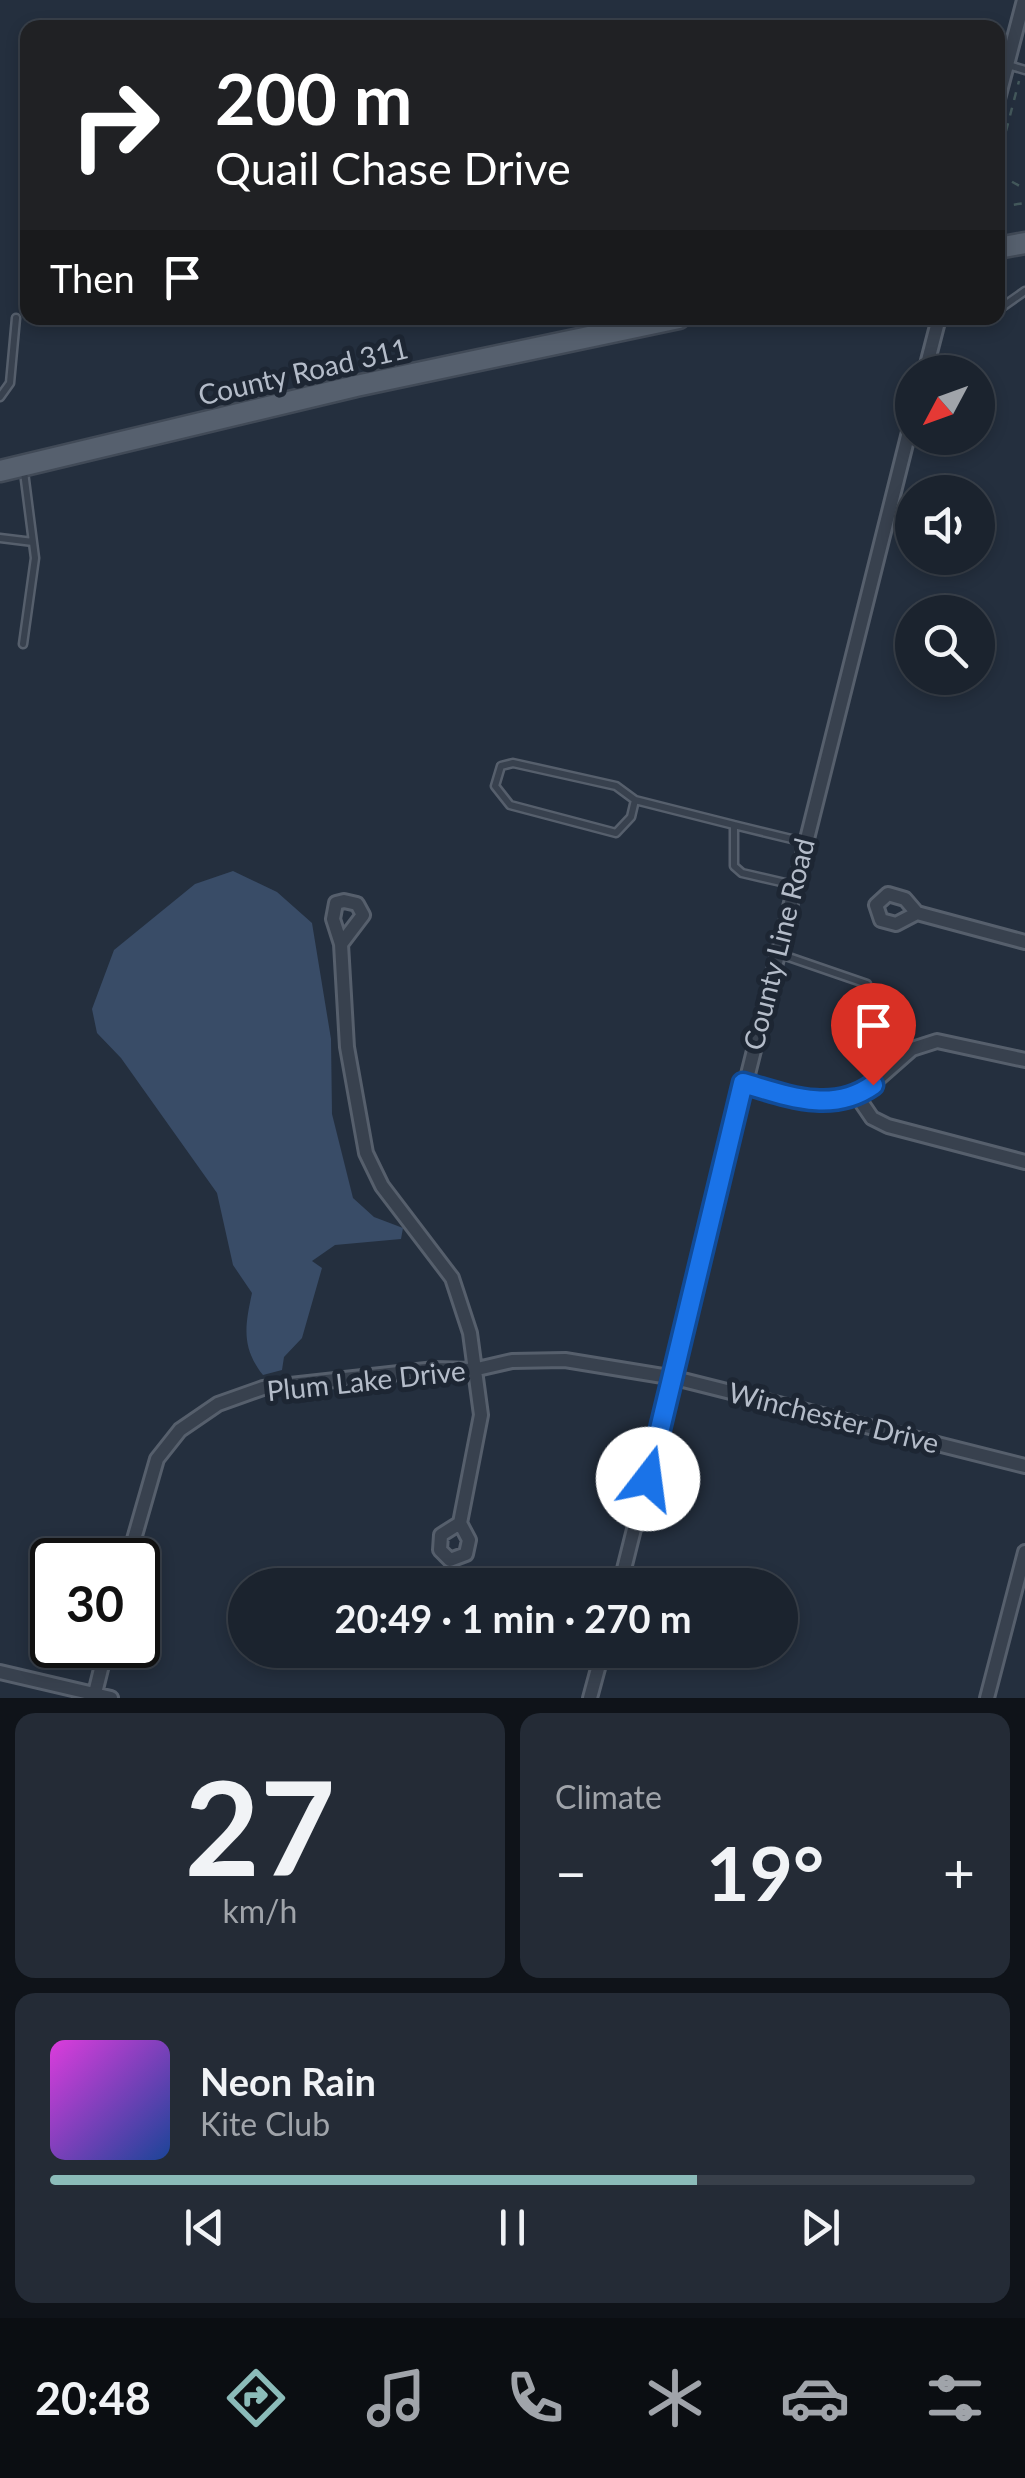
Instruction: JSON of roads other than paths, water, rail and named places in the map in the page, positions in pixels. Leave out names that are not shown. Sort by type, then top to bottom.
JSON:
[{"type":"main road","name":"County Road 311","points":[[0,471],[356,386],[646,325]]},
{"type":"street","points":[[1005,68],[1024,0]]},
{"type":"street","points":[[929,355],[937,325]]},
{"type":"street","name":"County Line Road","points":[[625,1568],[903,455]]},
{"type":"street","points":[[916,912],[1025,942]]},
{"type":"street","points":[[342,944],[346,1047],[366,1153],[382,1186],[452,1278],[470,1333],[480,1399],[479,1444],[460,1523]]},
{"type":"street","points":[[743,1083],[820,1102],[857,1096],[912,1048],[936,1041],[1025,1060]]},
{"type":"street","points":[[857,1096],[872,1118],[888,1126],[1025,1162]]},
{"type":"street","name":"Plum Lake Drive","points":[[133,1538],[149,1474],[168,1444],[203,1412],[263,1388],[436,1368],[474,1370],[512,1360],[583,1362]]},
{"type":"street","name":"Winchester Drive","points":[[583,1362],[675,1378],[1025,1466]]},
{"type":"street","points":[[986,1698],[1025,1552]]},
{"type":"street","points":[[95,1693],[101,1668]]},
{"type":"street","points":[[590,1698],[598,1668]]},
{"type":"street","points":[[0,1674],[111,1698]]},
{"type":"lane","points":[[1006,64],[1023,70]]},
{"type":"lane","points":[[0,397],[10,382],[16,318]]},
{"type":"lane","points":[[23,466],[34,542],[23,644]]},
{"type":"lane","points":[[0,538],[34,542]]},
{"type":"lane","points":[[635,800],[631,816],[616,833],[510,805],[495,786],[500,766],[513,763],[616,786],[635,800],[804,842]]},
{"type":"lane","points":[[734,826],[734,866],[742,873],[794,885]]},
{"type":"lane","points":[[776,952],[866,984]]},
{"type":"water","points":[[233,871],[277,892],[312,923],[331,1039],[332,1114],[353,1198],[374,1217],[403,1228],[401,1239],[335,1245],[312,1261],[322,1268],[302,1338],[284,1357],[282,1370],[263,1375],[248,1345],[252,1293],[233,1265],[217,1193],[121,1058],[97,1033],[92,1009],[114,950],[195,884]]}]
